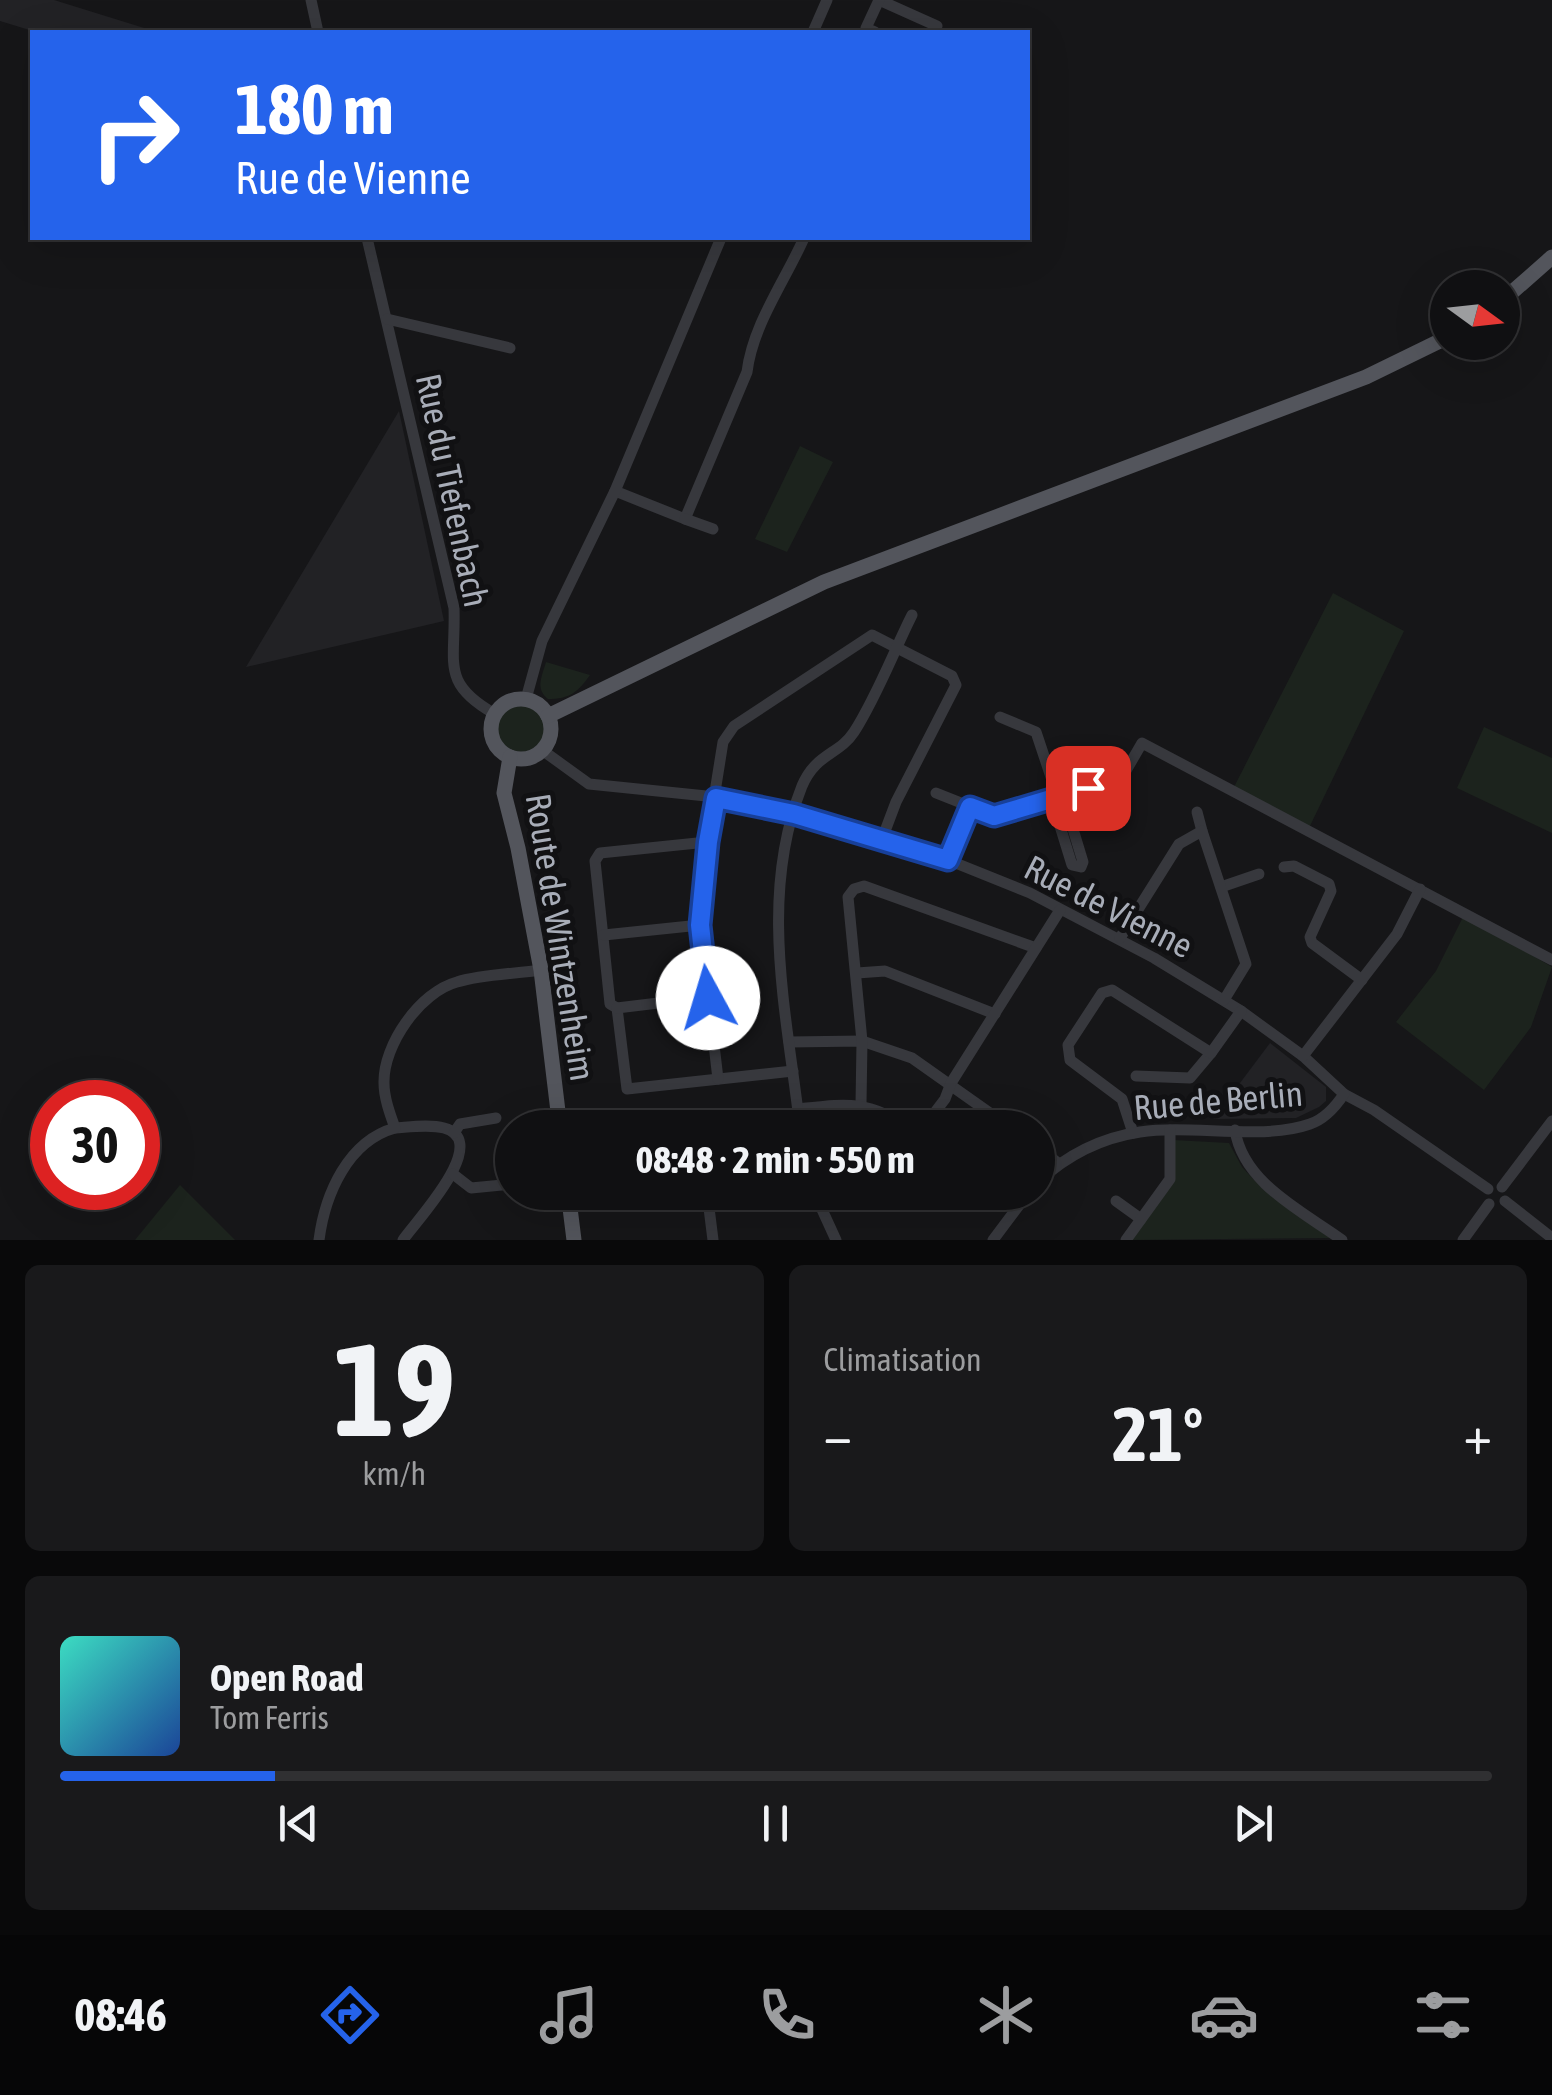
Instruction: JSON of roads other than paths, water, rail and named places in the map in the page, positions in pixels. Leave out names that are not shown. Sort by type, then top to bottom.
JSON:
[{"type":"main road","points":[[1520,285],[1552,257]]},
{"type":"main road","points":[[548,716],[824,582],[1366,376],[1430,346]]},
{"type":"main road","points":[[526,699],[540,706],[551,728],[542,750],[532,757],[510,757],[498,748],[490,725],[505,703],[526,699]]},
{"type":"main road","name":"Route de Wintzenheim","points":[[510,757],[504,793],[541,970],[558,1110]]},
{"type":"main road","points":[[570,1210],[574,1240]]},
{"type":"street","points":[[311,0],[318,30]]},
{"type":"street","points":[[814,30],[827,0]]},
{"type":"street","points":[[870,30],[866,28],[879,0],[937,26],[935,30]]},
{"type":"street","name":"Rue du Tiefenbach","points":[[367,240],[454,608],[452,662],[456,679],[464,694],[495,714]]},
{"type":"street","points":[[526,699],[542,641],[614,493],[720,240]]},
{"type":"street","points":[[685,519],[776,292],[803,240]]},
{"type":"street","name":"Rue du Tiefenbach","points":[[387,319],[510,348]]},
{"type":"street","points":[[614,493],[713,529]]},
{"type":"street","points":[[877,1110],[851,1103],[798,1110],[776,911],[802,787],[814,763],[852,736],[912,615]]},
{"type":"street","points":[[718,1079],[700,925],[722,742],[734,726],[872,635],[952,676],[956,685],[896,802],[882,838]]},
{"type":"street","points":[[1000,717],[1036,732],[1083,862],[1077,868],[1072,864],[1058,798]]},
{"type":"street","points":[[936,793],[994,816],[1124,774],[1142,743],[1552,960]]},
{"type":"street","name":"Rue de Vienne","points":[[542,750],[588,784],[716,798],[794,814],[948,860],[1030,893],[1120,938],[1224,1000],[1303,1056],[1344,1094],[1374,1110],[1488,1189]]},
{"type":"street","points":[[948,860],[970,807]]},
{"type":"street","points":[[1197,812],[1246,964],[1224,1000]]},
{"type":"street","points":[[1120,938],[1180,844],[1202,831]]},
{"type":"street","points":[[708,842],[600,853],[594,862],[610,1004],[617,1008],[708,998]]},
{"type":"street","points":[[1284,867],[1294,866],[1329,884],[1331,892],[1310,938],[1362,980]]},
{"type":"street","points":[[1221,887],[1258,874]]},
{"type":"street","points":[[861,1104],[862,1042],[848,897],[854,888],[864,886],[1036,948]]},
{"type":"street","points":[[1303,1056],[1397,934],[1420,889]]},
{"type":"street","points":[[937,1110],[1060,910]]},
{"type":"street","points":[[604,935],[700,925]]},
{"type":"street","points":[[396,1128],[383,1080],[387,1062],[410,1018],[431,995],[456,982],[541,970]]},
{"type":"street","points":[[857,973],[885,971],[995,1014]]},
{"type":"street","points":[[1133,1133],[1122,1099],[1070,1060],[1068,1053],[1068,1045],[1102,993],[1112,990],[1210,1053]]},
{"type":"street","points":[[617,1008],[627,1089],[793,1072]]},
{"type":"street","points":[[1136,1076],[1190,1078],[1241,1011]]},
{"type":"street","points":[[789,1042],[862,1042],[912,1058],[987,1110]]},
{"type":"street","name":"Rue de Berlin","points":[[1055,1166],[1091,1145],[1133,1133],[1288,1129],[1313,1124],[1344,1094]]},
{"type":"street","points":[[454,1133],[460,1124],[495,1118]]},
{"type":"street","points":[[1502,1187],[1552,1121]]},
{"type":"street","points":[[319,1240],[331,1196],[354,1150],[377,1133],[396,1128],[444,1128],[460,1142],[460,1156],[453,1174],[404,1240]]},
{"type":"street","points":[[1126,1240],[1170,1180],[1170,1130]]},
{"type":"street","points":[[1234,1130],[1244,1161],[1264,1183],[1340,1239]]},
{"type":"street","points":[[453,1174],[471,1188],[495,1186]]},
{"type":"street","points":[[1488,1204],[1485,1196],[1494,1185],[1502,1187],[1505,1201]]},
{"type":"street","points":[[1116,1201],[1141,1219]]},
{"type":"street","points":[[1488,1204],[1497,1206],[1505,1201]]},
{"type":"street","points":[[1505,1201],[1552,1238]]},
{"type":"street","points":[[1463,1240],[1488,1204]]},
{"type":"street","points":[[709,1210],[713,1240]]},
{"type":"street","points":[[822,1210],[836,1240]]},
{"type":"street","points":[[993,1240],[1015,1210]]}]
